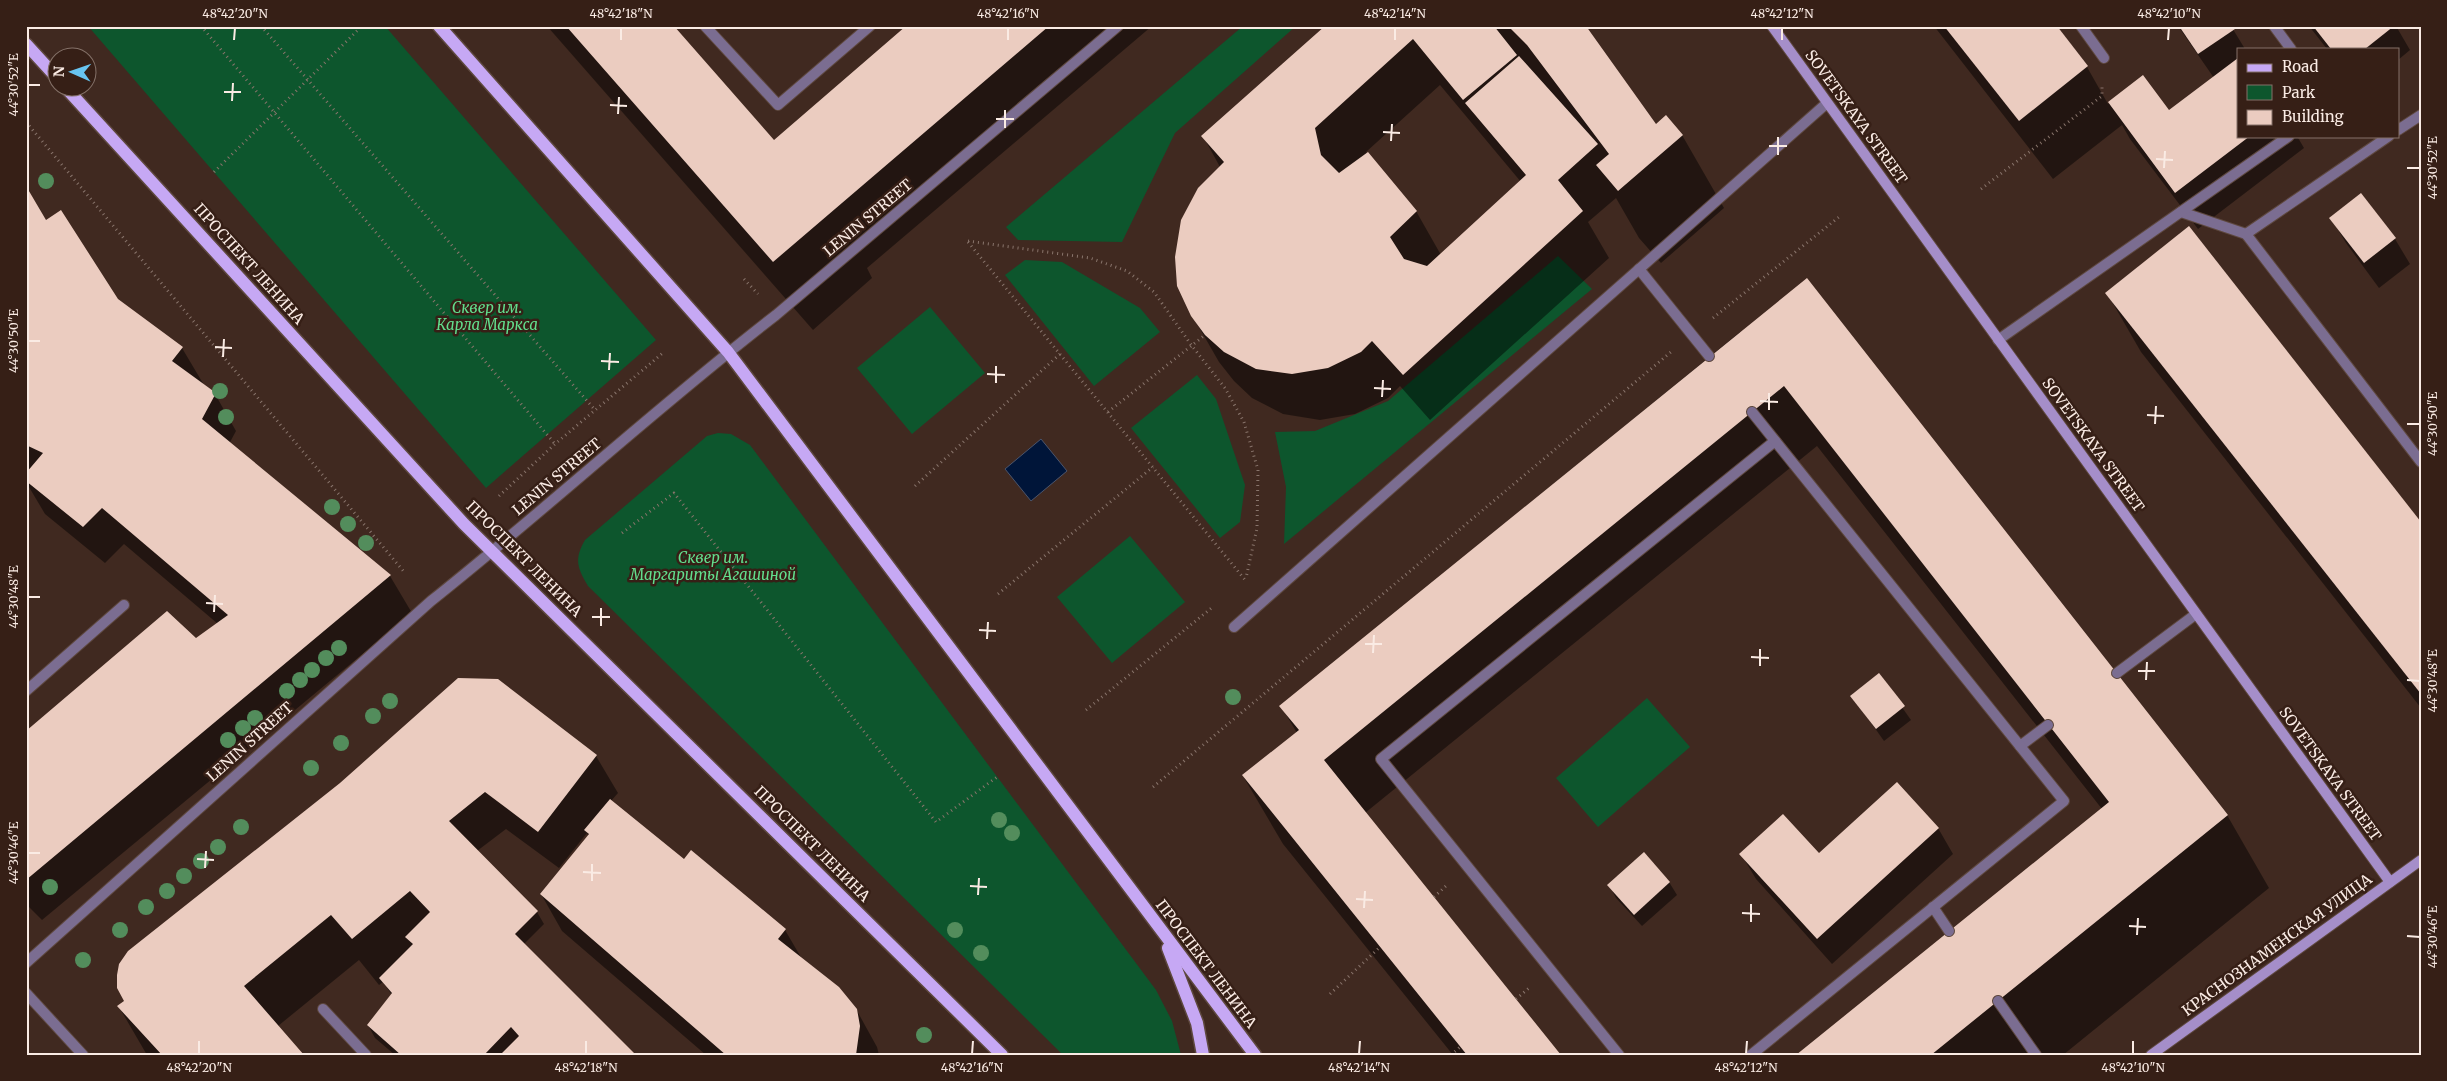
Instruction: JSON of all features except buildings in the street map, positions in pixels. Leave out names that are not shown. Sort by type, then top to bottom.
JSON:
[{"type":"main road","name":"ПРОСПЕКТ ЛЕНИНА","points":[[439,26],[728,352],[1255,1055]]},
{"type":"main road","points":[[26,44],[48,68]]},
{"type":"main road","name":"ПРОСПЕКТ ЛЕНИНА","points":[[75,98],[464,524],[1002,1055]]},
{"type":"main road","points":[[1164,936],[1197,1023],[1203,1055]]},
{"type":"street","points":[[705,26],[778,105],[870,26]]},
{"type":"street","name":"LENIN STREET","points":[[26,963],[431,601],[493,552],[728,352],[776,315],[1118,26]]},
{"type":"street","name":"SOVETSKAYA STREET","points":[[1772,26],[2390,882]]},
{"type":"street","points":[[2081,26],[2104,58]]},
{"type":"street","points":[[2274,26],[2290,48]]},
{"type":"street","points":[[1234,627],[1827,103]]},
{"type":"street","points":[[2400,129],[2421,115]]},
{"type":"street","points":[[1998,340],[2286,138]]},
{"type":"street","points":[[2246,234],[2386,138]]},
{"type":"street","points":[[2181,212],[2246,234],[2421,462]]},
{"type":"street","points":[[1639,269],[1709,356]]},
{"type":"street","points":[[1751,1055],[2064,802],[1752,412]]},
{"type":"street","points":[[1619,1055],[1381,759],[1776,441]]},
{"type":"street","points":[[26,691],[124,605]]},
{"type":"street","points":[[2117,673],[2196,614]]},
{"type":"street","points":[[2020,746],[2048,725]]},
{"type":"street","name":"КРАСНОЗНАМЕНСКАЯ УЛИЦА","points":[[2151,1055],[2421,860]]},
{"type":"street","points":[[1933,908],[1949,931]]},
{"type":"street","points":[[26,993],[83,1055]]},
{"type":"street","points":[[1998,1001],[2036,1055]]},
{"type":"street","points":[[323,1009],[366,1055]]},
{"type":"path","points":[[202,26],[555,444]]},
{"type":"path","points":[[261,26],[595,410]]},
{"type":"path","points":[[214,172],[362,26]]},
{"type":"path","points":[[1981,189],[2102,96],[2104,58]]},
{"type":"path","points":[[26,122],[405,572]]},
{"type":"path","points":[[1153,787],[1692,335],[1839,217]]},
{"type":"path","points":[[1239,585],[1246,580],[1257,528],[1258,470],[1244,422],[1225,388],[1192,346],[1154,292],[1127,271],[1090,258],[968,241],[1060,354],[1108,412],[1246,580],[1263,601]]},
{"type":"path","points":[[1108,412],[1205,335]]},
{"type":"path","points":[[499,496],[555,444],[664,352]]},
{"type":"path","points":[[915,486],[1060,354]]},
{"type":"path","points":[[998,594],[1153,467]]},
{"type":"path","points":[[622,533],[674,492],[936,822],[997,777]]},
{"type":"path","points":[[1086,710],[1220,601]]},
{"type":"path","points":[[1330,994],[1380,947]]},
{"type":"path","points":[[1451,1055],[1460,1047]]},
{"type":"green space","name":"Сквер им. Карла Маркса","points":[[88,26],[385,26],[656,340],[486,488]]},
{"type":"green space","points":[[1243,26],[1296,26],[1175,133],[1122,242],[1018,240],[1006,227]]},
{"type":"green space","points":[[1558,256],[1592,289],[1284,544],[1286,487],[1275,432],[1315,431],[1388,401]]},
{"type":"green space","points":[[1025,260],[1062,262],[1140,308],[1160,332],[1094,386],[1005,275]]},
{"type":"green space","points":[[930,307],[985,373],[912,434],[857,368]]},
{"type":"green space","points":[[1197,375],[1216,399],[1245,485],[1240,522],[1220,538],[1131,428]]},
{"type":"green space","name":"Сквер им. Маргариты Агашиной","points":[[718,433],[731,434],[750,445],[1156,990],[1172,1021],[1181,1055],[1063,1055],[588,586],[581,574],[578,563],[579,553],[585,540],[707,436]]},
{"type":"green space","points":[[1130,536],[1185,602],[1112,663],[1057,597]]},
{"type":"green space","points":[[1647,698],[1690,747],[1598,827],[1556,778]]},
{"type":"water","points":[[1041,439],[1067,471],[1031,501],[1005,469]]}]
